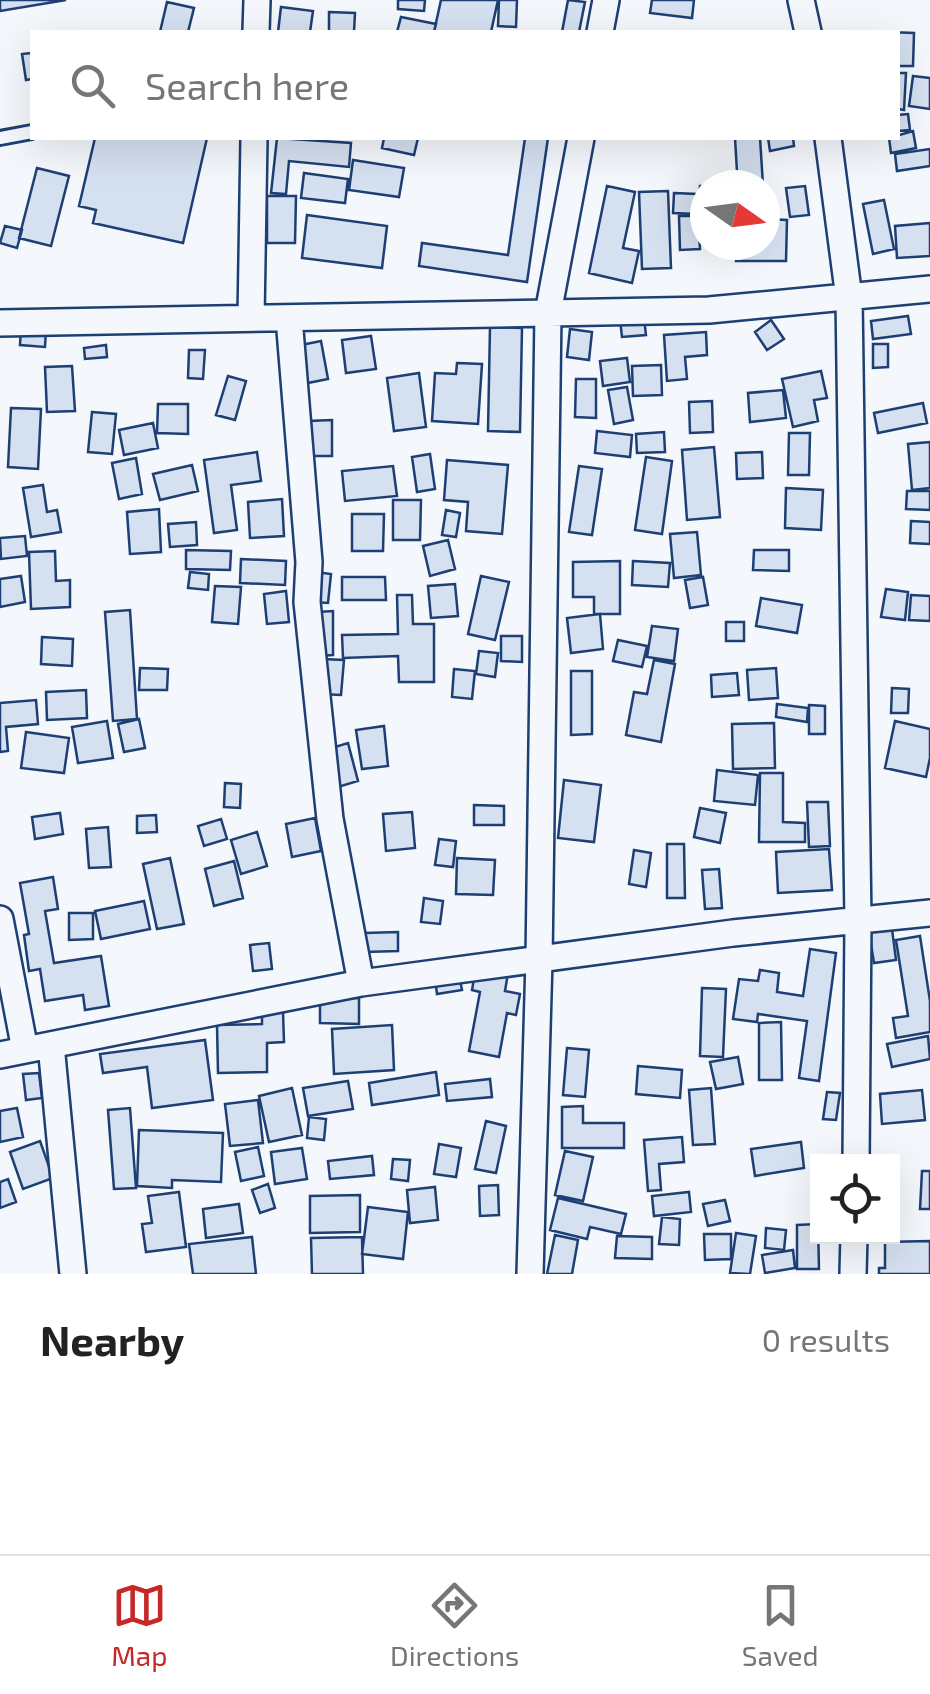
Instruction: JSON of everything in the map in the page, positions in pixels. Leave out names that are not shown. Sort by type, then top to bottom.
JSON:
[{"type":"street","points":[[256,30],[257,0]]},
{"type":"street","points":[[600,30],[606,0]]},
{"type":"street","points":[[801,0],[808,30]]},
{"type":"street","points":[[251,318],[254,140]]},
{"type":"street","points":[[530,1274],[539,960],[548,313],[580,140]]},
{"type":"street","points":[[828,140],[849,298],[858,921],[856,1154]]},
{"type":"street","points":[[0,323],[708,310],[930,289]]},
{"type":"street","points":[[289,318],[309,562],[308,602],[330,819],[361,983]]},
{"type":"street","points":[[25,1050],[361,983],[733,933],[930,913]]},
{"type":"street","points":[[0,919],[73,1274]]},
{"type":"street","points":[[853,1274],[854,1244]]},
{"type":"lane","points":[[0,138],[30,132]]},
{"type":"building","points":[[0,0],[66,0],[0,11]]},
{"type":"building","points":[[398,0],[425,0],[424,11],[398,9]]},
{"type":"building","points":[[441,0],[498,0],[491,30],[434,30]]},
{"type":"building","points":[[499,0],[517,0],[516,27],[498,26]]},
{"type":"building","points":[[568,0],[585,2],[579,30],[562,30]]},
{"type":"building","points":[[652,0],[694,0],[692,18],[650,13]]},
{"type":"building","points":[[167,2],[194,8],[188,30],[160,30]]},
{"type":"building","points":[[281,7],[313,11],[310,30],[278,30]]},
{"type":"building","points":[[329,12],[355,13],[354,30],[329,30]]},
{"type":"building","points":[[401,17],[436,24],[434,30],[398,30]]},
{"type":"building","points":[[900,32],[914,33],[913,66],[900,66]]},
{"type":"building","points":[[30,53],[30,79],[26,80],[22,54]]},
{"type":"building","points":[[900,73],[906,73],[904,110],[900,109]]},
{"type":"building","points":[[913,76],[930,78],[930,109],[909,106]]},
{"type":"building","points":[[908,114],[910,130],[900,131],[900,115]]},
{"type":"building","points":[[913,131],[916,148],[891,153],[889,140],[900,140],[900,135]]},
{"type":"building","points":[[95,140],[207,140],[183,243],[93,223],[96,210],[79,206]]},
{"type":"building","points":[[277,140],[351,143],[349,167],[289,161],[286,194],[271,193]]},
{"type":"building","points":[[384,140],[418,140],[414,155],[382,148]]},
{"type":"building","points":[[525,140],[548,140],[527,282],[419,266],[422,243],[508,255]]},
{"type":"building","points":[[735,140],[760,140],[762,170],[737,170]]},
{"type":"building","points":[[768,140],[793,140],[794,146],[770,151]]},
{"type":"building","points":[[930,149],[930,166],[897,171],[895,154]]},
{"type":"building","points":[[353,160],[404,168],[399,197],[349,190]]},
{"type":"building","points":[[37,168],[69,176],[51,246],[19,238]]},
{"type":"building","points":[[304,173],[348,179],[345,203],[301,198]]},
{"type":"building","points":[[607,186],[635,192],[623,248],[639,251],[632,283],[589,273]]},
{"type":"building","points":[[805,186],[809,215],[790,217],[786,188]]},
{"type":"building","points":[[668,191],[671,268],[642,269],[639,192]]},
{"type":"building","points":[[674,193],[690,194],[690,214],[673,213]]},
{"type":"building","points":[[267,196],[296,196],[295,243],[267,243]]},
{"type":"building","points":[[884,200],[894,249],[873,254],[863,204]]},
{"type":"building","points":[[307,215],[387,226],[382,268],[302,258]]},
{"type":"building","points":[[679,216],[690,216],[690,250],[680,250]]},
{"type":"building","points":[[780,220],[787,220],[786,261],[736,261],[780,260]]},
{"type":"building","points":[[930,223],[930,256],[897,258],[895,226]]},
{"type":"building","points":[[5,226],[22,230],[17,248],[0,243]]},
{"type":"building","points":[[908,316],[911,334],[873,339],[871,321]]},
{"type":"building","points":[[644,318],[646,335],[622,337],[620,320]]},
{"type":"building","points":[[771,320],[784,339],[767,350],[755,332]]},
{"type":"building","points":[[490,327],[522,328],[520,432],[488,431]]},
{"type":"building","points":[[21,328],[46,330],[45,347],[20,345]]},
{"type":"building","points":[[570,329],[592,332],[589,360],[567,357]]},
{"type":"building","points":[[706,332],[707,355],[685,357],[687,379],[667,381],[664,335]]},
{"type":"building","points":[[371,336],[376,369],[346,373],[342,340]]},
{"type":"building","points":[[321,341],[328,379],[308,383],[301,345]]},
{"type":"building","points":[[873,344],[888,344],[888,367],[873,368]]},
{"type":"building","points":[[106,345],[107,357],[85,359],[84,348]]},
{"type":"building","points":[[189,350],[205,350],[203,379],[188,378]]},
{"type":"building","points":[[627,358],[630,382],[603,386],[600,361]]},
{"type":"building","points":[[457,363],[482,364],[478,424],[432,421],[435,373],[456,374]]},
{"type":"building","points":[[661,365],[662,395],[633,396],[632,366]]},
{"type":"building","points":[[72,366],[75,411],[47,412],[45,367]]},
{"type":"building","points":[[821,371],[827,398],[814,400],[818,421],[793,427],[782,379]]},
{"type":"building","points":[[419,373],[426,427],[394,431],[387,378]]},
{"type":"building","points":[[228,376],[246,381],[235,420],[216,415]]},
{"type":"building","points":[[576,379],[596,379],[596,418],[575,417]]},
{"type":"building","points":[[627,387],[633,420],[614,424],[608,390]]},
{"type":"building","points":[[783,390],[786,418],[750,422],[748,393]]},
{"type":"building","points":[[712,401],[713,432],[690,433],[689,402]]},
{"type":"building","points":[[923,403],[927,423],[878,433],[874,413]]},
{"type":"building","points":[[158,404],[188,404],[188,434],[157,433]]},
{"type":"building","points":[[11,408],[41,409],[38,469],[8,467]]},
{"type":"building","points":[[92,412],[116,414],[112,454],[88,452]]},
{"type":"building","points":[[332,420],[332,456],[309,456],[308,421]]},
{"type":"building","points":[[153,423],[158,448],[124,455],[119,430]]},
{"type":"building","points":[[597,431],[632,435],[630,457],[595,453]]},
{"type":"building","points":[[664,432],[665,452],[637,453],[636,434]]},
{"type":"building","points":[[789,433],[810,433],[809,475],[788,475]]},
{"type":"building","points":[[930,442],[930,488],[912,490],[908,444]]},
{"type":"building","points":[[714,447],[720,517],[687,520],[682,450]]},
{"type":"building","points":[[257,452],[261,481],[231,485],[237,530],[214,533],[204,460]]},
{"type":"building","points":[[762,452],[763,478],[737,479],[736,453]]},
{"type":"building","points":[[430,454],[435,489],[417,492],[412,457]]},
{"type":"building","points":[[646,457],[672,461],[662,534],[635,530]]},
{"type":"building","points":[[136,458],[142,494],[119,499],[112,463]]},
{"type":"building","points":[[447,460],[508,465],[502,534],[466,531],[468,502],[444,500]]},
{"type":"building","points":[[192,465],[198,491],[160,500],[153,474]]},
{"type":"building","points":[[393,466],[397,496],[345,501],[342,471]]},
{"type":"building","points":[[579,466],[602,469],[592,535],[569,532]]},
{"type":"building","points":[[43,485],[47,512],[57,510],[61,532],[31,537],[23,488]]},
{"type":"building","points":[[786,488],[823,490],[821,530],[785,528]]},
{"type":"building","points":[[907,491],[930,491],[930,510],[906,509]]},
{"type":"building","points":[[282,499],[284,536],[250,538],[248,502]]},
{"type":"building","points":[[393,500],[421,500],[420,540],[393,540]]},
{"type":"building","points":[[159,509],[161,552],[130,554],[127,512]]},
{"type":"building","points":[[446,510],[460,513],[456,537],[442,535]]},
{"type":"building","points":[[352,514],[384,514],[383,551],[352,551]]},
{"type":"building","points":[[911,521],[930,522],[930,544],[910,543]]},
{"type":"building","points":[[196,522],[197,545],[170,547],[168,524]]},
{"type":"building","points":[[697,532],[701,575],[674,578],[670,534]]},
{"type":"building","points":[[25,536],[27,556],[1,559],[0,538]]},
{"type":"building","points":[[448,540],[455,569],[430,576],[423,546]]},
{"type":"building","points":[[186,550],[231,551],[230,570],[186,569]]},
{"type":"building","points":[[754,550],[789,550],[789,571],[753,570]]},
{"type":"building","points":[[55,551],[56,581],[70,580],[70,607],[31,609],[29,552]]},
{"type":"building","points":[[241,559],[286,561],[285,585],[240,583]]},
{"type":"building","points":[[620,561],[620,614],[594,614],[594,597],[573,597],[573,562]]},
{"type":"building","points":[[633,561],[670,563],[668,587],[632,585]]},
{"type":"building","points":[[190,572],[209,574],[208,590],[188,588]]},
{"type":"building","points":[[316,572],[331,574],[328,603],[313,602]]},
{"type":"building","points":[[21,576],[25,602],[0,607],[0,579]]},
{"type":"building","points":[[481,576],[509,582],[495,640],[468,634]]},
{"type":"building","points":[[342,577],[385,577],[386,600],[342,600]]},
{"type":"building","points":[[703,577],[708,605],[690,608],[685,580]]},
{"type":"building","points":[[455,584],[458,616],[431,618],[428,586]]},
{"type":"building","points":[[215,586],[241,587],[238,624],[212,622]]},
{"type":"building","points":[[886,589],[908,592],[905,620],[881,617]]},
{"type":"building","points":[[286,591],[289,622],[267,624],[264,594]]},
{"type":"building","points":[[397,595],[412,595],[413,624],[434,624],[434,682],[399,682],[398,656],[343,658],[342,635],[398,634]]},
{"type":"building","points":[[911,595],[930,596],[930,621],[909,620]]},
{"type":"building","points":[[761,598],[802,605],[797,633],[756,626]]},
{"type":"building","points":[[130,610],[137,719],[113,721],[105,612]]},
{"type":"building","points":[[333,611],[333,655],[318,656],[318,612]]},
{"type":"building","points":[[600,614],[603,649],[571,653],[567,618]]},
{"type":"building","points":[[726,622],[744,622],[744,641],[726,641]]},
{"type":"building","points":[[652,626],[678,629],[674,661],[647,657]]},
{"type":"building","points":[[501,636],[522,636],[522,662],[501,661]]},
{"type":"building","points":[[42,637],[73,639],[72,666],[41,664]]},
{"type":"building","points":[[618,640],[647,646],[642,667],[613,661]]},
{"type":"building","points":[[479,651],[498,653],[495,677],[476,674]]},
{"type":"building","points":[[323,659],[344,660],[341,695],[321,694]]},
{"type":"building","points":[[654,660],[675,664],[661,742],[626,735],[634,692],[647,694]]},
{"type":"building","points":[[140,668],[168,669],[167,690],[139,690]]},
{"type":"building","points":[[776,668],[778,698],[749,700],[747,670]]},
{"type":"building","points":[[454,669],[475,671],[472,699],[452,697]]},
{"type":"building","points":[[571,671],[592,671],[592,734],[571,735]]},
{"type":"building","points":[[737,673],[739,695],[712,697],[711,675]]},
{"type":"building","points":[[892,688],[909,689],[908,713],[891,713]]},
{"type":"building","points":[[86,690],[87,718],[47,720],[46,692]]},
{"type":"building","points":[[36,700],[38,724],[6,727],[8,751],[0,752],[0,703]]},
{"type":"building","points":[[777,704],[808,708],[807,722],[776,717]]},
{"type":"building","points":[[809,705],[825,706],[825,734],[809,734]]},
{"type":"building","points":[[139,719],[145,748],[124,752],[118,724]]},
{"type":"building","points":[[107,721],[113,758],[78,763],[72,727]]},
{"type":"building","points":[[895,721],[930,729],[926,777],[885,768]]},
{"type":"building","points":[[774,723],[775,768],[733,769],[732,724]]},
{"type":"building","points":[[384,726],[388,766],[362,769],[356,730]]},
{"type":"building","points":[[26,732],[69,738],[64,773],[21,768]]},
{"type":"building","points":[[348,743],[358,781],[338,787],[328,749]]},
{"type":"building","points":[[717,770],[758,775],[755,805],[714,801]]},
{"type":"building","points":[[760,773],[783,773],[783,822],[805,823],[805,842],[759,842]]},
{"type":"building","points":[[564,780],[601,785],[594,842],[558,838]]},
{"type":"building","points":[[225,783],[241,784],[240,808],[224,807]]},
{"type":"building","points":[[807,802],[828,802],[830,846],[809,847]]},
{"type":"building","points":[[474,805],[504,806],[504,825],[474,825]]},
{"type":"building","points":[[700,808],[726,813],[720,843],[694,837]]},
{"type":"building","points":[[412,812],[415,848],[386,851],[383,814]]},
{"type":"building","points":[[60,813],[63,834],[35,839],[32,817]]},
{"type":"building","points":[[156,815],[157,832],[137,833],[137,816]]},
{"type":"building","points":[[315,818],[321,851],[292,857],[286,824]]},
{"type":"building","points":[[221,819],[227,839],[204,846],[198,826]]},
{"type":"building","points":[[108,827],[111,867],[89,868],[86,829]]},
{"type":"building","points":[[257,832],[267,866],[241,874],[231,840]]},
{"type":"building","points":[[439,839],[456,841],[453,867],[435,865]]},
{"type":"building","points":[[667,844],[684,844],[685,898],[667,898]]},
{"type":"building","points":[[829,849],[832,890],[778,893],[776,852]]},
{"type":"building","points":[[634,850],[651,853],[646,887],[629,884]]},
{"type":"building","points":[[170,858],[184,924],[157,929],[143,864]]},
{"type":"building","points":[[457,858],[495,860],[493,895],[456,894]]},
{"type":"building","points":[[234,861],[243,898],[214,906],[205,869]]},
{"type":"building","points":[[719,869],[722,908],[705,909],[702,870]]},
{"type":"building","points":[[53,877],[58,909],[45,911],[54,963],[101,956],[109,1006],[85,1010],[83,995],[45,1001],[40,969],[29,971],[24,935],[29,934],[20,883]]},
{"type":"building","points":[[424,898],[443,901],[440,924],[421,922]]},
{"type":"building","points":[[144,901],[150,929],[101,939],[95,911]]},
{"type":"building","points":[[69,913],[93,913],[93,939],[69,940]]},
{"type":"building","points":[[892,929],[896,960],[874,963],[869,932]]},
{"type":"building","points":[[398,932],[398,951],[365,952],[365,933]]},
{"type":"building","points":[[920,936],[930,1001],[930,1032],[896,1038],[893,1018],[908,1016],[896,940]]},
{"type":"building","points":[[269,943],[272,969],[253,971],[250,945]]},
{"type":"building","points":[[810,949],[836,953],[819,1081],[799,1078],[807,1021],[758,1014],[757,1022],[733,1019],[739,979],[758,981],[760,970],[779,973],[777,992],[803,996]]},
{"type":"building","points":[[476,967],[508,973],[505,991],[520,994],[516,1015],[507,1013],[499,1057],[469,1051],[480,992],[472,990]]},
{"type":"building","points":[[459,975],[462,990],[437,994],[435,979]]},
{"type":"building","points":[[702,988],[726,989],[723,1057],[700,1056]]},
{"type":"building","points":[[320,998],[359,998],[359,1024],[320,1023]]},
{"type":"building","points":[[262,1012],[283,1012],[284,1042],[267,1043],[267,1072],[218,1073],[217,1025],[262,1024]]},
{"type":"building","points":[[781,1022],[782,1080],[759,1080],[759,1023]]},
{"type":"building","points":[[392,1025],[394,1070],[334,1074],[332,1029]]},
{"type":"building","points":[[928,1036],[930,1059],[892,1067],[887,1044]]},
{"type":"building","points":[[205,1040],[213,1100],[152,1108],[147,1067],[103,1073],[100,1054]]},
{"type":"building","points":[[567,1048],[589,1050],[585,1097],[563,1095]]},
{"type":"building","points":[[738,1057],[743,1084],[716,1089],[710,1062]]},
{"type":"building","points":[[638,1066],[682,1070],[680,1098],[636,1094]]},
{"type":"building","points":[[436,1072],[439,1095],[372,1105],[369,1083]]},
{"type":"building","points":[[39,1073],[42,1098],[26,1100],[23,1074]]},
{"type":"building","points":[[490,1079],[492,1097],[447,1101],[445,1084]]},
{"type":"building","points":[[348,1081],[353,1109],[308,1116],[303,1088]]},
{"type":"building","points":[[292,1088],[302,1135],[269,1142],[259,1096]]},
{"type":"building","points":[[711,1088],[715,1144],[693,1145],[689,1090]]},
{"type":"building","points":[[922,1090],[925,1120],[882,1124],[880,1094]]},
{"type":"building","points":[[827,1092],[840,1093],[836,1120],[823,1119]]},
{"type":"building","points":[[258,1100],[263,1143],[230,1146],[225,1104]]},
{"type":"building","points":[[583,1106],[583,1123],[624,1123],[624,1148],[562,1148],[562,1107]]},
{"type":"building","points":[[17,1108],[23,1137],[0,1142],[0,1111]]},
{"type":"building","points":[[130,1108],[136,1188],[114,1189],[108,1110]]},
{"type":"building","points":[[309,1117],[326,1119],[324,1140],[307,1138]]},
{"type":"building","points":[[486,1121],[506,1126],[496,1173],[475,1169]]},
{"type":"building","points":[[139,1130],[223,1133],[221,1182],[172,1180],[172,1188],[137,1186]]},
{"type":"building","points":[[682,1137],[684,1162],[659,1164],[661,1190],[648,1191],[644,1140]]},
{"type":"building","points":[[40,1141],[53,1178],[23,1189],[10,1152]]},
{"type":"building","points":[[801,1142],[804,1168],[755,1176],[751,1149]]},
{"type":"building","points":[[439,1144],[461,1148],[456,1177],[434,1174]]},
{"type":"building","points":[[258,1147],[264,1176],[241,1181],[235,1152]]},
{"type":"building","points":[[302,1148],[307,1179],[275,1184],[271,1152]]},
{"type":"building","points":[[565,1151],[593,1157],[583,1201],[555,1195]]},
{"type":"building","points":[[372,1156],[374,1175],[330,1179],[328,1161]]},
{"type":"building","points":[[393,1159],[410,1160],[408,1181],[391,1179]]},
{"type":"building","points":[[922,1171],[930,1171],[930,1209],[920,1209]]},
{"type":"building","points":[[8,1179],[16,1202],[0,1208],[0,1182]]},
{"type":"building","points":[[268,1184],[275,1208],[260,1213],[252,1190]]},
{"type":"building","points":[[498,1185],[499,1215],[480,1216],[479,1186]]},
{"type":"building","points":[[435,1187],[438,1220],[410,1223],[407,1190]]},
{"type":"building","points":[[179,1192],[186,1247],[146,1252],[142,1224],[152,1223],[148,1196]]},
{"type":"building","points":[[689,1192],[691,1212],[654,1216],[652,1196]]},
{"type":"building","points":[[360,1195],[360,1232],[310,1233],[310,1196]]},
{"type":"building","points":[[558,1198],[626,1214],[621,1234],[590,1227],[587,1239],[550,1230]]},
{"type":"building","points":[[725,1200],[730,1221],[708,1226],[703,1204]]},
{"type":"building","points":[[239,1204],[243,1233],[206,1238],[203,1209]]},
{"type":"building","points":[[368,1207],[408,1212],[403,1259],[362,1254]]},
{"type":"building","points":[[662,1217],[680,1219],[679,1245],[659,1244]]},
{"type":"building","points":[[810,1224],[810,1244],[818,1244],[819,1269],[797,1269],[797,1225]]},
{"type":"building","points":[[766,1228],[786,1230],[784,1250],[765,1248]]},
{"type":"building","points":[[736,1233],[756,1236],[750,1274],[730,1273]]},
{"type":"building","points":[[704,1234],[731,1234],[731,1259],[705,1260]]},
{"type":"building","points":[[555,1235],[578,1240],[572,1274],[547,1274]]},
{"type":"building","points":[[617,1236],[652,1237],[652,1259],[615,1258]]},
{"type":"building","points":[[252,1237],[256,1274],[193,1274],[189,1244]]},
{"type":"building","points":[[362,1237],[363,1274],[312,1274],[311,1238]]},
{"type":"building","points":[[930,1241],[930,1274],[879,1274],[879,1268],[885,1268],[885,1244]]},
{"type":"building","points":[[793,1250],[795,1268],[765,1273],[762,1255]]}]
